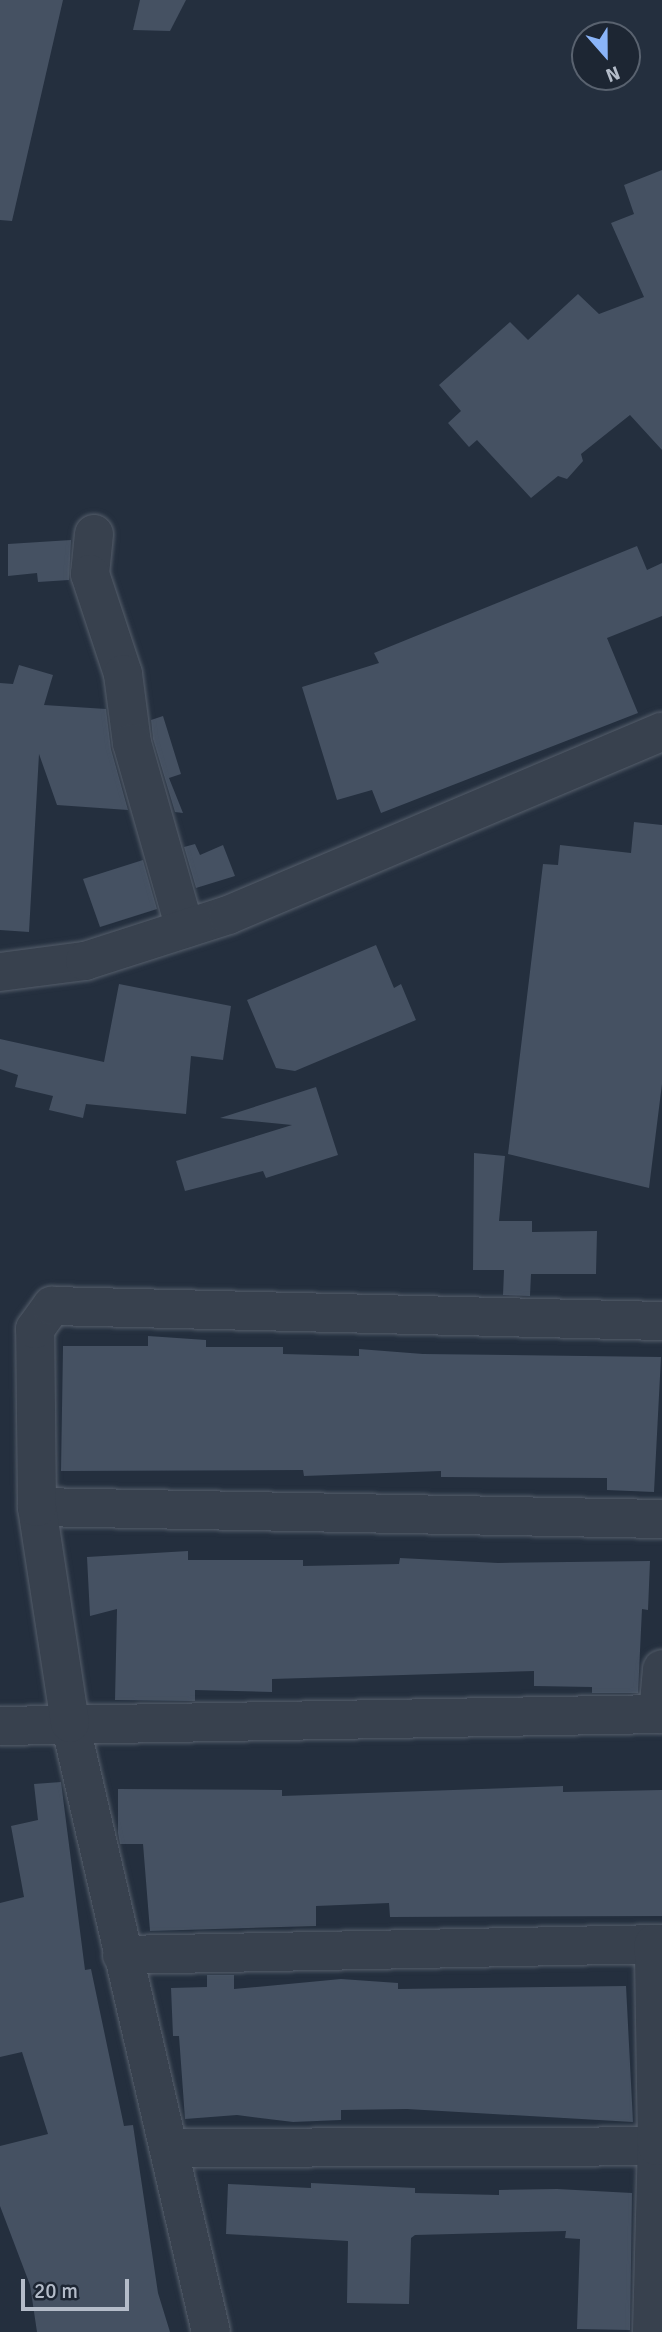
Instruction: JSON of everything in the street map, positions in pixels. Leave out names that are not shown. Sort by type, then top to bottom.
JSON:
[{"type":"street","points":[[94,534],[90,574],[123,674],[132,743],[185,929]]},
{"type":"street","points":[[0,972],[85,961],[185,929],[662,732]]},
{"type":"street","points":[[211,2332],[70,1724],[37,1507],[35,1329],[52,1306],[662,1321]]},
{"type":"street","points":[[37,1507],[662,1519]]},
{"type":"street","points":[[0,1726],[660,1714],[662,1670]]},
{"type":"street","points":[[122,1955],[658,1944],[657,2146],[652,2332]]},
{"type":"street","points":[[170,2148],[657,2146]]},
{"type":"building","points":[[0,0],[63,0],[12,221],[0,220]]},
{"type":"building","points":[[140,0],[186,0],[170,31],[133,30]]},
{"type":"building","points":[[662,170],[662,450],[630,415],[581,454],[583,461],[567,479],[558,476],[531,498],[477,440],[469,447],[448,423],[461,411],[439,385],[510,322],[528,340],[578,294],[599,314],[644,297],[611,223],[634,214],[624,185]]},
{"type":"building","points":[[71,540],[69,580],[38,582],[37,573],[8,576],[8,544]]},
{"type":"building","points":[[637,546],[647,570],[662,563],[662,616],[607,638],[638,713],[381,813],[372,790],[337,800],[302,687],[379,663],[374,653]]},
{"type":"building","points":[[19,665],[53,675],[44,705],[106,709],[111,749],[128,810],[57,805],[39,754],[29,932],[0,930],[0,683],[13,684]]},
{"type":"building","points":[[163,716],[181,774],[169,778],[183,813],[175,812],[153,739],[151,720]]},
{"type":"building","points":[[634,822],[662,825],[662,1084],[649,1188],[508,1154],[543,864],[558,865],[560,845],[631,853]]},
{"type":"building","points":[[195,844],[200,855],[223,845],[235,876],[196,888],[184,847]]},
{"type":"building","points":[[143,860],[157,909],[100,927],[83,879]]},
{"type":"building","points":[[376,945],[394,988],[401,984],[416,1020],[295,1071],[276,1068],[247,1000]]},
{"type":"building","points":[[119,984],[231,1006],[223,1060],[191,1056],[186,1114],[86,1104],[83,1118],[49,1110],[53,1096],[15,1087],[18,1075],[0,1069],[0,1039],[104,1062]]},
{"type":"building","points":[[316,1087],[338,1155],[266,1178],[263,1171],[185,1191],[176,1161],[292,1125],[220,1118]]},
{"type":"building","points":[[474,1153],[505,1156],[499,1221],[532,1221],[532,1232],[597,1231],[596,1274],[531,1274],[530,1296],[503,1295],[504,1270],[473,1270]]},
{"type":"building","points":[[148,1336],[206,1340],[206,1347],[283,1347],[283,1354],[359,1356],[359,1349],[423,1354],[661,1357],[654,1492],[607,1490],[607,1478],[441,1477],[441,1471],[304,1476],[303,1470],[61,1471],[63,1346],[148,1346]]},
{"type":"building","points":[[188,1551],[188,1560],[303,1560],[303,1566],[399,1564],[400,1558],[498,1563],[650,1561],[648,1610],[642,1609],[638,1693],[592,1693],[592,1687],[534,1686],[534,1671],[272,1679],[272,1692],[195,1690],[195,1701],[115,1700],[117,1609],[90,1616],[87,1557]]},
{"type":"building","points":[[61,1782],[85,1970],[91,1969],[124,2126],[133,2125],[158,2293],[170,2332],[37,2332],[30,2285],[0,2206],[0,2146],[48,2134],[22,2052],[0,2057],[0,1903],[24,1897],[11,1826],[38,1820],[34,1784]]},
{"type":"building","points":[[563,1786],[563,1792],[662,1790],[662,1916],[390,1917],[389,1903],[316,1906],[316,1926],[150,1931],[143,1844],[120,1844],[118,1833],[118,1789],[282,1790],[282,1796]]},
{"type":"building","points":[[207,1975],[234,1975],[234,1989],[341,1979],[398,1983],[398,1989],[626,1986],[633,2122],[407,2109],[341,2110],[341,2120],[293,2122],[237,2115],[185,2119],[179,2036],[173,2036],[171,1988],[207,1987]]},
{"type":"building","points":[[311,2183],[415,2188],[415,2193],[499,2195],[499,2190],[557,2189],[632,2193],[630,2330],[577,2329],[580,2239],[565,2238],[566,2231],[415,2235],[411,2238],[409,2304],[347,2303],[348,2241],[226,2234],[228,2184],[311,2188]]}]
